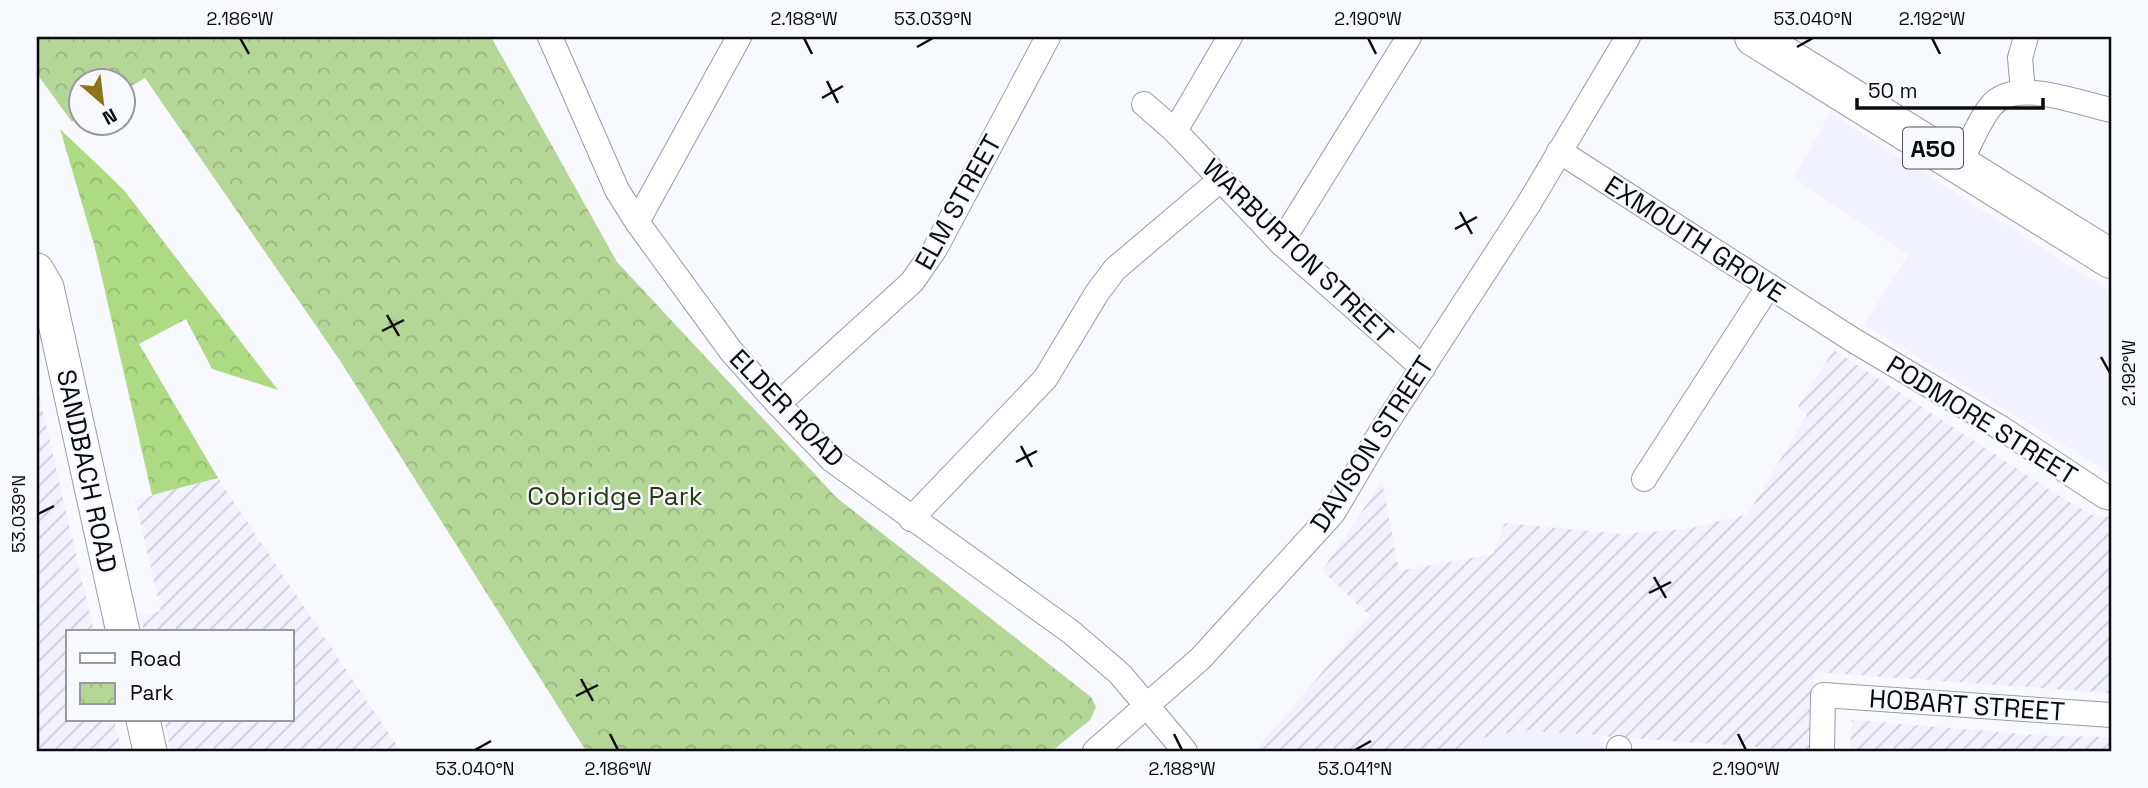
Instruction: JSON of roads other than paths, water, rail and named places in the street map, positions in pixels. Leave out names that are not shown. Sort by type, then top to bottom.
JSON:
[{"type":"main road","name":"A50","points":[[1754,37],[2111,259]]},
{"type":"street","name":"ELDER ROAD","points":[[550,37],[617,190],[724,342],[778,404],[832,460],[1071,632],[1119,674],[1185,751]]},
{"type":"street","points":[[637,222],[739,37]]},
{"type":"street","name":"ELM STREET","points":[[778,404],[919,274],[1048,37]]},
{"type":"street","points":[[1175,131],[1230,37]]},
{"type":"street","points":[[1281,243],[1409,37]]},
{"type":"street","name":"DAVISON STREET","points":[[1095,751],[1201,659],[1333,513],[1521,214],[1628,37]]},
{"type":"street","points":[[2023,90],[2020,58],[2026,37]]},
{"type":"street","points":[[1959,164],[1991,107],[2006,93],[2023,90],[2111,110]]},
{"type":"street","name":"WARBURTON STREET","points":[[1144,104],[1175,131],[1281,243],[1423,368]]},
{"type":"street","name":"EXMOUTH GROVE","points":[[1559,151],[1853,340]]},
{"type":"street","points":[[911,519],[1045,379],[1097,293],[1115,269],[1220,180]]},
{"type":"street","name":"SANDBACH ROAD","points":[[37,271],[47,287],[123,630]]},
{"type":"street","points":[[1644,479],[1768,287]]},
{"type":"street","name":"PODMORE STREET","points":[[1853,340],[2001,428],[2111,498]]},
{"type":"street","name":"HOBART STREET","points":[[1822,751],[1823,695],[2111,715]]},
{"type":"street","points":[[143,722],[150,751]]},
{"type":"park label","name":"Cobridge Park","points":[[615,496]]}]
